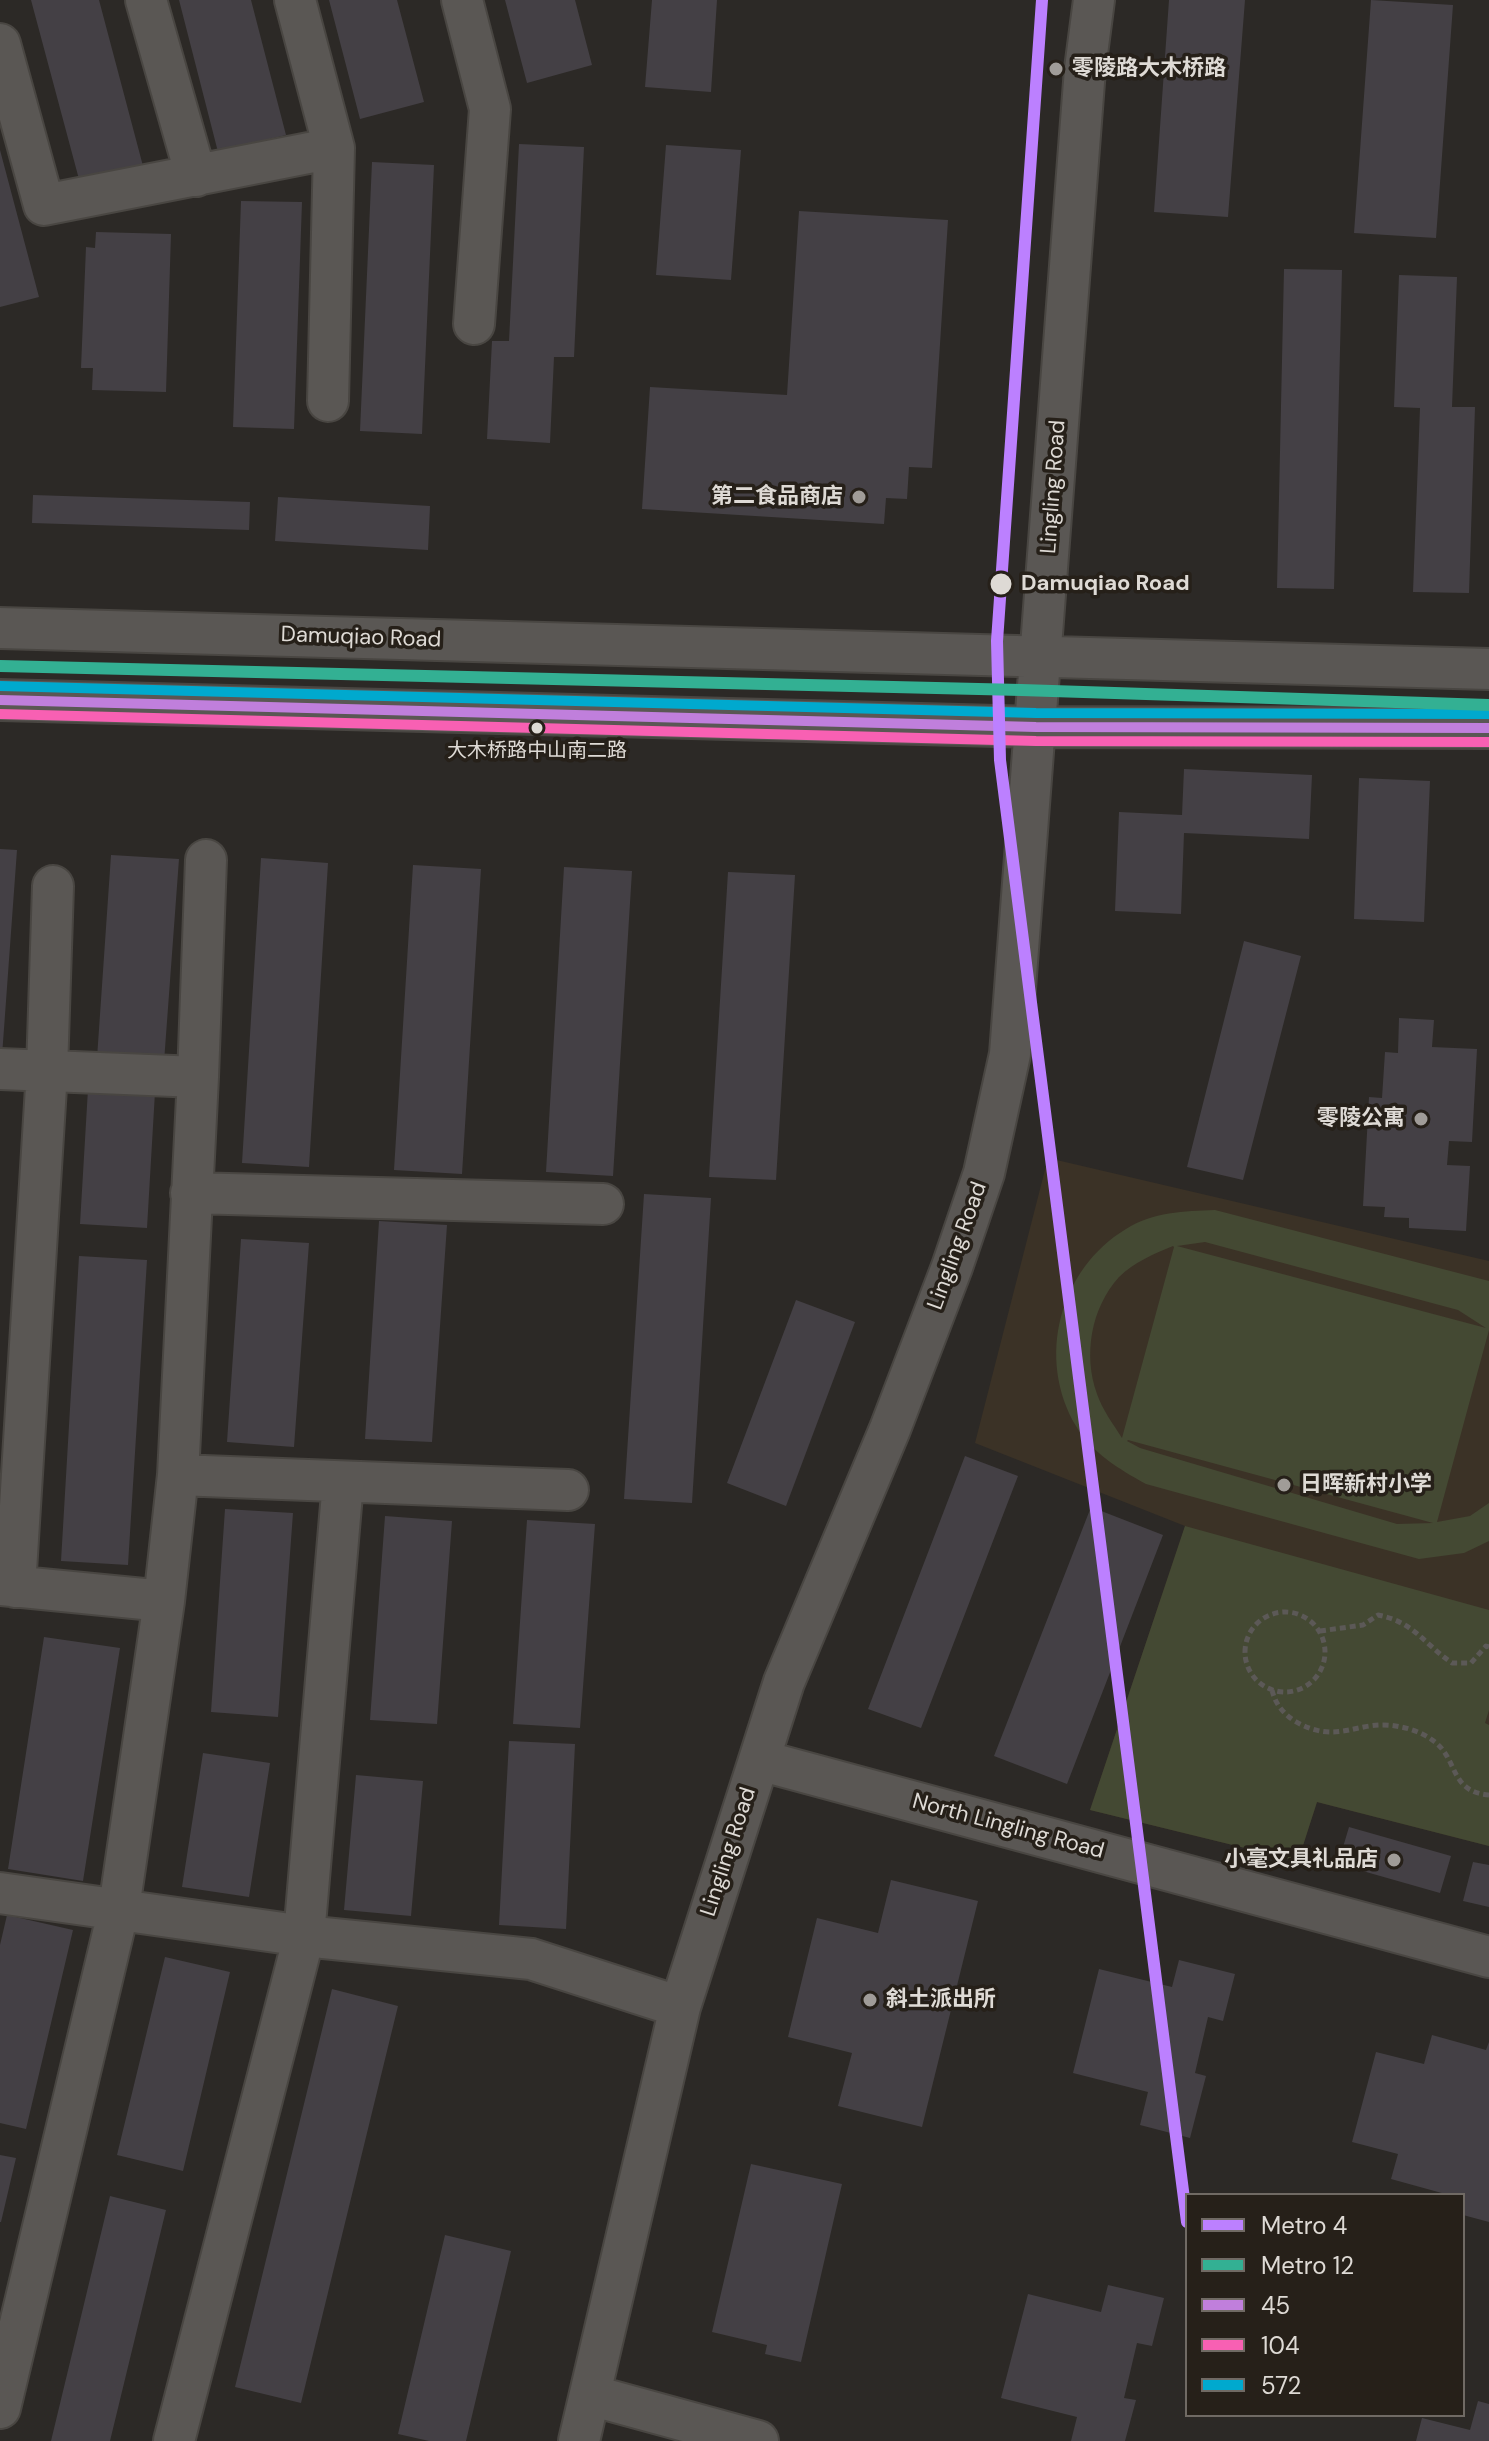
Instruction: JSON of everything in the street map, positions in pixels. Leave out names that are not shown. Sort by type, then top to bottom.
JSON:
[{"type":"street","points":[[146,0],[196,176]]},
{"type":"street","points":[[295,0],[334,148],[328,401]]},
{"type":"street","points":[[462,0],[490,109],[474,324]]},
{"type":"street","name":"Lingling Road","points":[[579,2441],[680,2007],[784,1682],[890,1429],[984,1173],[1010,1054],[1085,69],[1094,0]]},
{"type":"street","points":[[0,44],[44,205],[334,148]]},
{"type":"street","name":"Damuqiao Road","points":[[0,628],[1489,669]]},
{"type":"street","points":[[0,700],[1036,727],[1489,728]]},
{"type":"street","points":[[0,2408],[119,1908],[164,1601],[178,1475],[206,860]]},
{"type":"street","points":[[53,886],[47,1071],[8,1586],[164,1601]]},
{"type":"street","points":[[0,1069],[198,1077]]},
{"type":"street","points":[[191,1193],[603,1204]]},
{"type":"street","points":[[178,1475],[568,1490]]},
{"type":"street","points":[[174,2441],[304,1936],[343,1482]]},
{"type":"street","name":"North Lingling Road","points":[[759,1760],[1489,1957]]},
{"type":"street","points":[[0,1893],[304,1936],[531,1959],[680,2007]]},
{"type":"street","points":[[590,2395],[758,2441]]},
{"type":"path","points":[[1287,1611],[1300,1614],[1320,1631],[1325,1644],[1325,1659],[1320,1672],[1300,1689],[1286,1692],[1272,1690],[1261,1685],[1246,1664],[1244,1651],[1247,1638],[1263,1618],[1287,1611]]},
{"type":"path","points":[[1320,1631],[1363,1625],[1378,1615],[1410,1626],[1452,1663],[1471,1663],[1486,1646],[1489,1647]]},
{"type":"path","points":[[1272,1690],[1285,1714],[1309,1729],[1331,1734],[1383,1723],[1412,1729],[1436,1742],[1448,1758],[1459,1782],[1478,1794],[1489,1795]]},
{"type":"shaded area","name":"日晖新村小学","points":[[1048,1158],[1489,1261],[1489,1846],[1317,1802],[1298,1861],[1090,1810],[1185,1526],[975,1443]]},
{"type":"green space","points":[[1215,1210],[1489,1281],[1489,1330],[1437,1522],[1470,1516],[1489,1503],[1489,1541],[1464,1553],[1419,1559],[1146,1484],[1116,1466],[1082,1436],[1064,1400],[1058,1373],[1057,1345],[1061,1317],[1070,1291],[1084,1267],[1103,1246],[1136,1223],[1180,1212]],"holes":[[[1205,1242],[1458,1310],[1486,1328],[1177,1246]],[[1174,1247],[1122,1438],[1097,1394],[1090,1348],[1096,1317],[1109,1289],[1138,1263]],[[1127,1441],[1433,1523],[1397,1524],[1140,1448]]]},
{"type":"green space","points":[[1185,1526],[1489,1610],[1489,1710],[1485,1723],[1489,1725],[1489,1846],[1317,1802],[1298,1861],[1090,1810]]},
{"type":"building","points":[[31,0],[99,0],[143,166],[80,183]]},
{"type":"building","points":[[179,0],[251,0],[286,135],[218,152]]},
{"type":"building","points":[[329,0],[397,0],[424,102],[360,119]]},
{"type":"building","points":[[505,0],[575,0],[592,65],[527,83]]},
{"type":"building","points":[[652,0],[717,0],[711,92],[645,87]]},
{"type":"building","points":[[1169,0],[1245,0],[1228,217],[1154,212]]},
{"type":"building","points":[[1371,0],[1453,5],[1436,238],[1354,233]]},
{"type":"building","points":[[519,144],[584,147],[574,357],[554,357],[550,443],[487,439],[492,341],[509,341]]},
{"type":"building","points":[[666,145],[741,150],[731,280],[656,275]]},
{"type":"building","points":[[0,150],[39,297],[0,307]]},
{"type":"building","points":[[372,162],[434,165],[422,434],[360,431]]},
{"type":"building","points":[[241,201],[302,202],[294,429],[233,427]]},
{"type":"building","points":[[799,211],[948,220],[932,468],[909,467],[907,499],[886,498],[884,524],[642,509],[650,387],[787,395]]},
{"type":"building","points":[[96,232],[171,234],[166,392],[92,390],[93,368],[81,368],[86,247],[95,248]]},
{"type":"building","points":[[1284,269],[1342,270],[1334,589],[1277,588]]},
{"type":"building","points":[[1399,275],[1457,277],[1452,407],[1475,407],[1469,593],[1413,592],[1420,408],[1394,407]]},
{"type":"building","points":[[33,495],[250,502],[249,530],[32,523]]},
{"type":"building","points":[[278,497],[430,506],[428,550],[275,541]]},
{"type":"building","points":[[1184,769],[1312,775],[1309,839],[1184,833],[1181,914],[1115,911],[1119,812],[1182,815]]},
{"type":"building","points":[[1359,778],[1430,781],[1424,922],[1354,919]]},
{"type":"building","points":[[0,849],[17,850],[2,1056],[0,1056]]},
{"type":"building","points":[[111,855],[179,859],[164,1062],[97,1058]]},
{"type":"building","points":[[261,858],[328,863],[309,1167],[242,1163]]},
{"type":"building","points":[[413,865],[481,869],[462,1174],[394,1170]]},
{"type":"building","points":[[564,867],[632,871],[613,1176],[546,1172]]},
{"type":"building","points":[[728,872],[795,875],[776,1180],[709,1177]]},
{"type":"building","points":[[1244,941],[1301,956],[1243,1180],[1187,1167]]},
{"type":"building","name":"零陵公寓","points":[[1399,1018],[1434,1020],[1432,1047],[1477,1049],[1472,1142],[1449,1141],[1447,1165],[1470,1166],[1466,1231],[1409,1228],[1409,1218],[1384,1217],[1385,1207],[1363,1206],[1369,1097],[1382,1098],[1385,1052],[1398,1053]]},
{"type":"building","points":[[88,1089],[155,1092],[147,1228],[80,1224]]},
{"type":"building","points":[[644,1194],[711,1198],[692,1503],[624,1499]]},
{"type":"building","points":[[379,1221],[447,1225],[432,1442],[365,1439]]},
{"type":"building","points":[[241,1239],[309,1243],[294,1447],[227,1442]]},
{"type":"building","points":[[79,1256],[147,1260],[128,1565],[61,1561]]},
{"type":"building","points":[[796,1300],[855,1322],[786,1506],[727,1483]]},
{"type":"building","points":[[965,1456],[1018,1476],[921,1728],[868,1709]]},
{"type":"building","points":[[1091,1507],[1163,1535],[1067,1784],[994,1756]]},
{"type":"building","points":[[225,1509],[293,1513],[278,1717],[211,1712]]},
{"type":"building","points":[[385,1516],[452,1521],[437,1724],[370,1720]]},
{"type":"building","points":[[527,1520],[595,1524],[580,1728],[513,1724]]},
{"type":"building","points":[[44,1637],[120,1648],[83,1881],[8,1869]]},
{"type":"building","points":[[509,1741],[575,1744],[566,1929],[499,1925]]},
{"type":"building","points":[[203,1753],[270,1763],[249,1897],[182,1887]]},
{"type":"building","points":[[356,1775],[423,1781],[411,1916],[344,1910]]},
{"type":"building","name":"小毫文具礼品店","points":[[1349,1827],[1451,1856],[1440,1893],[1338,1864]]},
{"type":"building","points":[[1473,1862],[1489,1865],[1489,1907],[1463,1901]]},
{"type":"building","points":[[891,1880],[978,1901],[922,2127],[838,2106],[852,2053],[788,2037],[817,1918],[878,1933]]},
{"type":"building","points":[[7,1915],[73,1930],[26,2129],[0,2123],[0,1945]]},
{"type":"building","points":[[165,1957],[230,1972],[183,2171],[117,2155]]},
{"type":"building","points":[[1179,1960],[1235,1974],[1223,2021],[1208,2017],[1195,2073],[1206,2076],[1190,2138],[1140,2125],[1148,2092],[1073,2073],[1099,1969],[1172,1987]]},
{"type":"building","points":[[332,1989],[398,2006],[301,2403],[235,2387]]},
{"type":"building","points":[[1432,2035],[1486,2050],[1489,2042],[1489,2222],[1465,2216],[1465,2193],[1442,2193],[1391,2179],[1398,2154],[1352,2142],[1376,2052],[1424,2064]]},
{"type":"building","points":[[0,2155],[16,2158],[1,2222],[0,2222]]},
{"type":"building","points":[[751,2164],[842,2184],[801,2362],[765,2354],[767,2345],[712,2332]]},
{"type":"building","points":[[110,2196],[166,2210],[110,2441],[51,2441]]},
{"type":"building","points":[[445,2235],[511,2251],[466,2441],[429,2441],[398,2434]]},
{"type":"building","points":[[1108,2285],[1164,2298],[1152,2346],[1137,2343],[1124,2398],[1136,2400],[1125,2441],[1071,2441],[1077,2417],[1001,2398],[1028,2294],[1101,2312]]},
{"type":"building","points":[[1478,2401],[1489,2404],[1489,2441],[1416,2441],[1422,2418],[1470,2430]]},
{"type":"metro line","name":"4","points":[[1042,0],[997,641],[1000,760],[1185,2206]]},
{"type":"metro line","name":"12","points":[[0,666],[1021,690],[1489,705]]},
{"type":"transit line","name":"572","points":[[0,686],[1036,713],[1489,714]]},
{"type":"transit line","name":"45","points":[[0,700],[1036,727],[1489,728]]},
{"type":"transit line","name":"104","points":[[0,714],[1036,741],[1489,742]]},
{"type":"place","name":"零陵路大木桥路","points":[[1056,69]]},
{"type":"place","name":"第二食品商店","points":[[859,497]]},
{"type":"place","name":"Damuqiao Road","points":[[1001,584]]},
{"type":"place","name":"大木桥路中山南二路","points":[[537,728]]},
{"type":"place","name":"零陵公寓","points":[[1421,1119]]},
{"type":"place","name":"日晖新村小学","points":[[1284,1485]]},
{"type":"place","name":"小毫文具礼品店","points":[[1394,1860]]},
{"type":"place","name":"斜土派出所","points":[[870,2000]]}]
